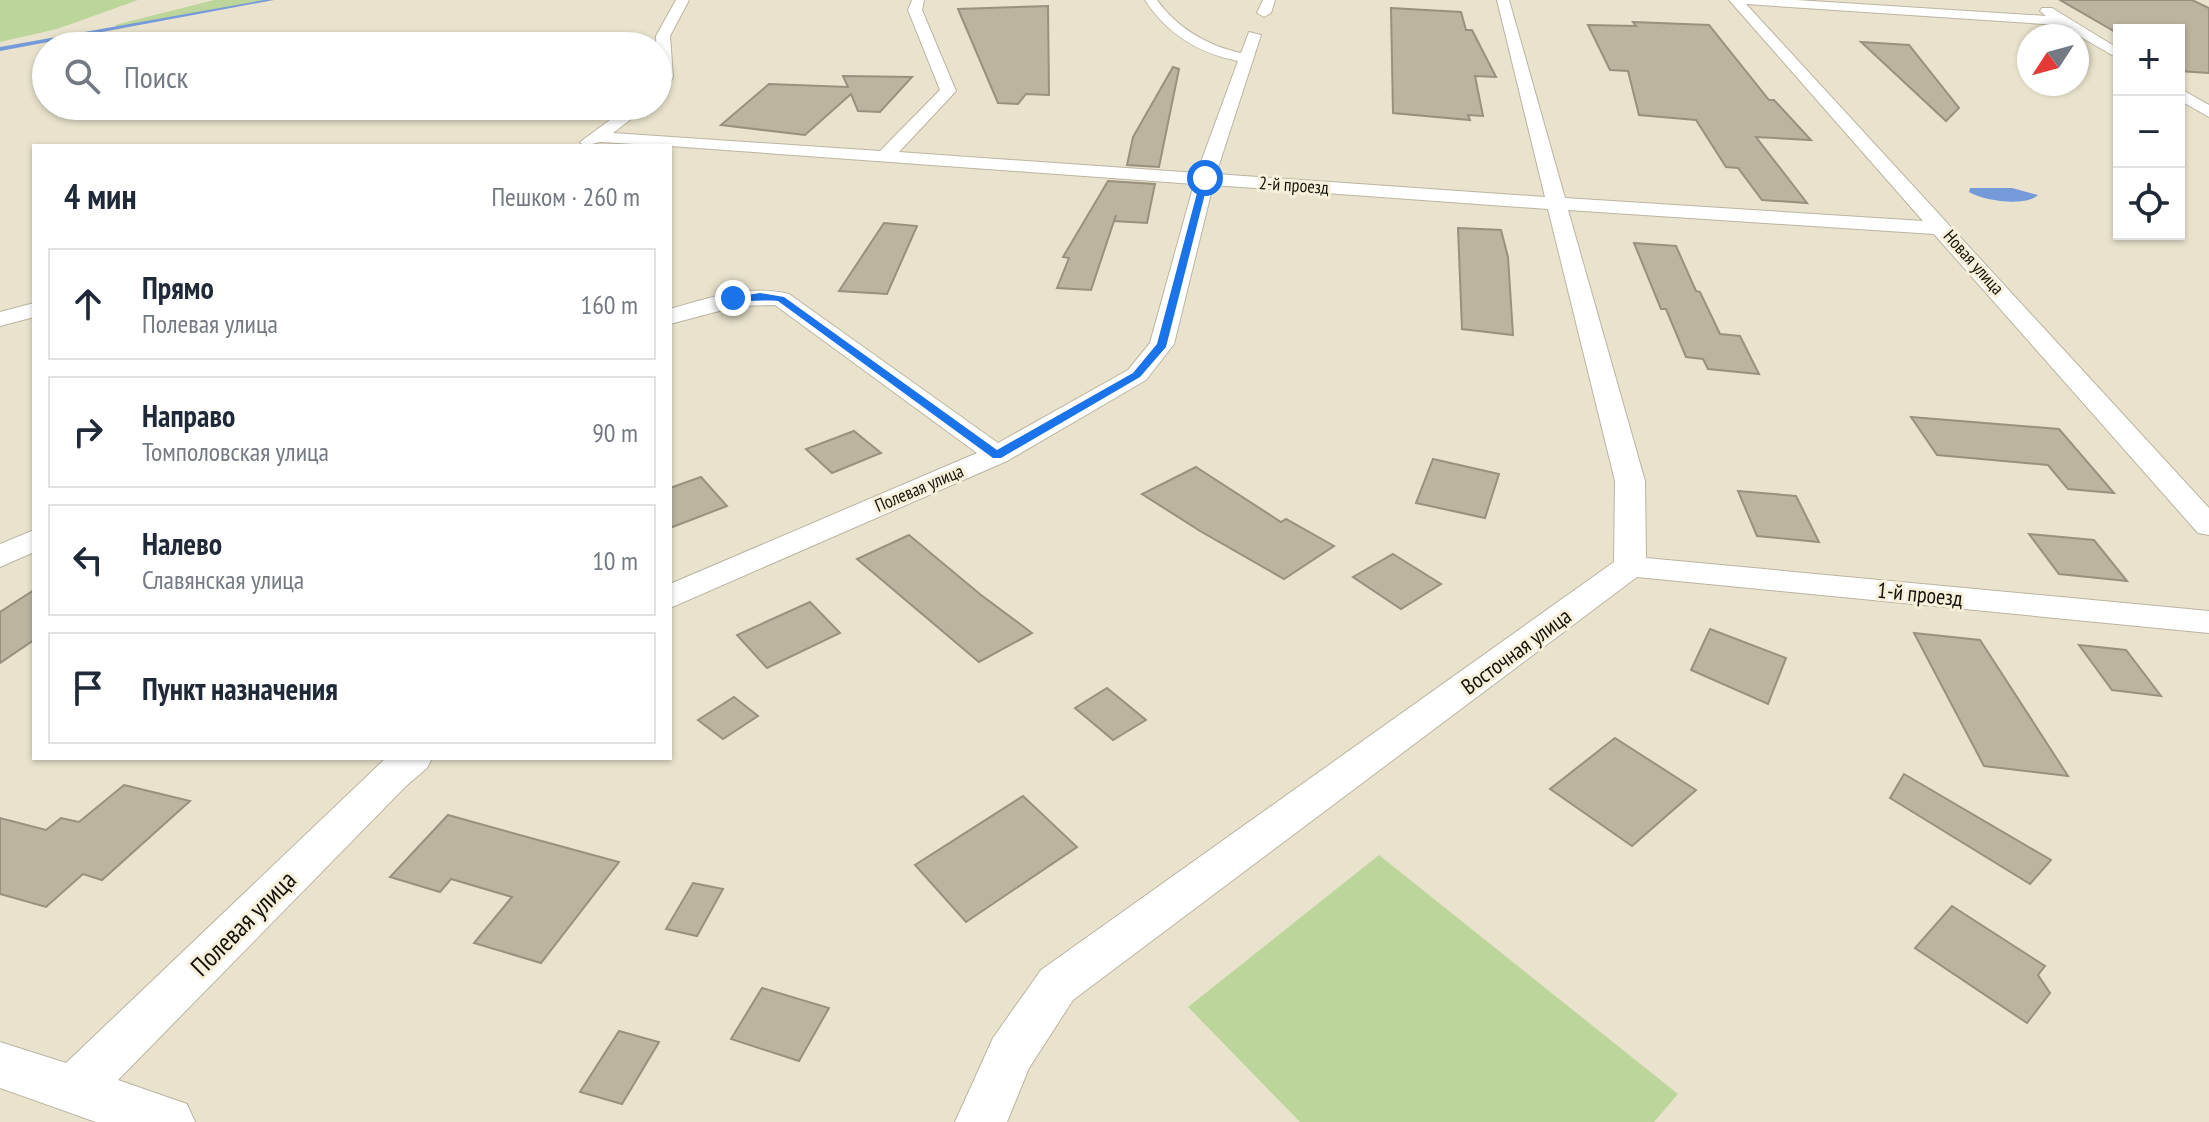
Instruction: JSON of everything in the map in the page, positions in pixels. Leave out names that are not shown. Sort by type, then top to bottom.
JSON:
[{"type":"street","points":[[663,32],[663,26],[683,0]]},
{"type":"street","points":[[885,156],[948,91],[915,10],[918,0]]},
{"type":"street","points":[[1151,0],[1167,21],[1196,41],[1229,56],[1258,27]]},
{"type":"street","points":[[1503,0],[1630,481],[1630,566]]},
{"type":"street","points":[[1736,0],[2064,21]]},
{"type":"street","name":"Новая улица","points":[[1736,0],[2209,526]]},
{"type":"street","points":[[2030,0],[2113,51]]},
{"type":"street","name":"Полевая улица","points":[[672,596],[997,455],[1137,375],[1162,344],[1205,178],[1258,27]]},
{"type":"street","points":[[2184,96],[2209,112]]},
{"type":"street","points":[[590,141],[620,120]]},
{"type":"street","name":"2-й проезд","points":[[590,141],[649,144]]},
{"type":"street","name":"2-й проезд","points":[[672,145],[885,156],[1557,206],[1943,228]]},
{"type":"street","points":[[672,316],[733,298],[760,295],[781,299],[997,455]]},
{"type":"street","points":[[0,319],[32,311]]},
{"type":"street","points":[[0,557],[32,540]]},
{"type":"street","name":"1-й проезд","points":[[1630,566],[2209,622]]},
{"type":"street","name":"Восточная улица","points":[[981,1122],[1010,1054],[1057,985],[1630,566]]},
{"type":"street","name":"Полевая улица","points":[[74,1090],[411,760]]},
{"type":"street","points":[[0,1065],[169,1122]]},
{"type":"green space","points":[[0,0],[138,0],[57,29],[32,32],[32,35],[0,42]]},
{"type":"green space","points":[[214,0],[266,0],[118,27],[115,25]]},
{"type":"green space","points":[[1379,855],[1678,1094],[1654,1122],[1300,1122],[1188,1007]]},
{"type":"water","points":[[1970,188],[2012,188],[2038,195],[2024,201],[1994,200],[1969,192]]},
{"type":"building","points":[[2060,0],[2192,0],[2209,8],[2209,73],[2185,71],[2185,24],[2113,24],[2113,31]]},
{"type":"building","points":[[1048,6],[1049,95],[1026,94],[1018,104],[998,103],[958,9]]},
{"type":"building","points":[[1391,8],[1461,12],[1466,30],[1472,30],[1496,77],[1475,76],[1483,116],[1468,115],[1470,120],[1393,113]]},
{"type":"building","points":[[1633,22],[1709,25],[1769,100],[1774,100],[1811,140],[1756,137],[1807,203],[1762,200],[1738,168],[1726,167],[1696,120],[1639,115],[1628,71],[1610,70],[1588,25],[1636,26]]},
{"type":"building","points":[[1861,42],[1909,45],[1959,108],[1946,121]]},
{"type":"building","points":[[1173,67],[1179,69],[1159,167],[1127,165],[1133,137]]},
{"type":"building","points":[[843,76],[912,77],[880,112],[858,111],[851,94],[805,135],[721,125],[769,84],[848,87]]},
{"type":"building","points":[[1108,181],[1155,184],[1147,223],[1114,221],[1091,290],[1057,288],[1069,258],[1063,257]]},
{"type":"building","points":[[884,223],[917,226],[887,294],[839,291]]},
{"type":"building","points":[[1458,228],[1501,230],[1508,257],[1513,335],[1462,329]]},
{"type":"building","points":[[1634,243],[1676,246],[1720,334],[1740,336],[1759,374],[1708,369],[1703,359],[1686,357],[1666,309],[1661,309]]},
{"type":"building","points":[[1911,417],[2059,429],[2114,493],[2068,489],[2048,465],[1937,455]]},
{"type":"building","points":[[854,431],[881,453],[832,473],[806,449]]},
{"type":"building","points":[[1433,459],[1499,474],[1485,518],[1416,503]]},
{"type":"building","points":[[1196,467],[1281,522],[1286,519],[1334,546],[1284,579],[1142,494]]},
{"type":"building","points":[[701,477],[727,506],[672,527],[672,487]]},
{"type":"building","points":[[1738,491],[1796,496],[1819,542],[1757,536]]},
{"type":"building","points":[[2029,534],[2094,540],[2127,581],[2059,574]]},
{"type":"building","points":[[909,535],[1032,633],[979,662],[857,559]]},
{"type":"building","points":[[1393,554],[1441,584],[1401,609],[1353,577]]},
{"type":"building","points":[[32,591],[32,641],[0,663],[0,612]]},
{"type":"building","points":[[810,602],[840,633],[767,668],[737,635]]},
{"type":"building","points":[[1710,629],[1786,658],[1768,704],[1691,670]]},
{"type":"building","points":[[1914,633],[1980,640],[2068,776],[1984,766]]},
{"type":"building","points":[[2079,645],[2126,650],[2161,696],[2112,690]]},
{"type":"building","points":[[1107,688],[1146,720],[1113,740],[1075,708]]},
{"type":"building","points":[[734,697],[758,716],[723,739],[698,720]]},
{"type":"building","points":[[1615,738],[1696,790],[1632,846],[1550,789]]},
{"type":"building","points":[[1904,774],[2051,860],[2030,884],[1890,798]]},
{"type":"building","points":[[124,785],[190,801],[102,880],[83,874],[46,907],[0,894],[0,818],[46,830],[61,818],[79,822]]},
{"type":"building","points":[[1023,796],[1077,847],[966,922],[915,865]]},
{"type":"building","points":[[448,815],[619,862],[541,963],[474,943],[512,897],[451,879],[440,892],[390,877]]},
{"type":"building","points":[[693,883],[723,889],[697,936],[666,929]]},
{"type":"building","points":[[1952,906],[2045,966],[2038,975],[2050,993],[2027,1023],[1915,948]]},
{"type":"building","points":[[762,988],[829,1008],[799,1061],[731,1039]]},
{"type":"building","points":[[619,1031],[659,1042],[622,1104],[580,1092]]},
{"type":"waterway","points":[[94,32],[272,0]]},
{"type":"waterway","points":[[0,49],[32,43]]},
{"type":"route","points":[[733,298],[760,295],[781,299],[997,455],[1137,375],[1162,344],[1205,178]]}]
